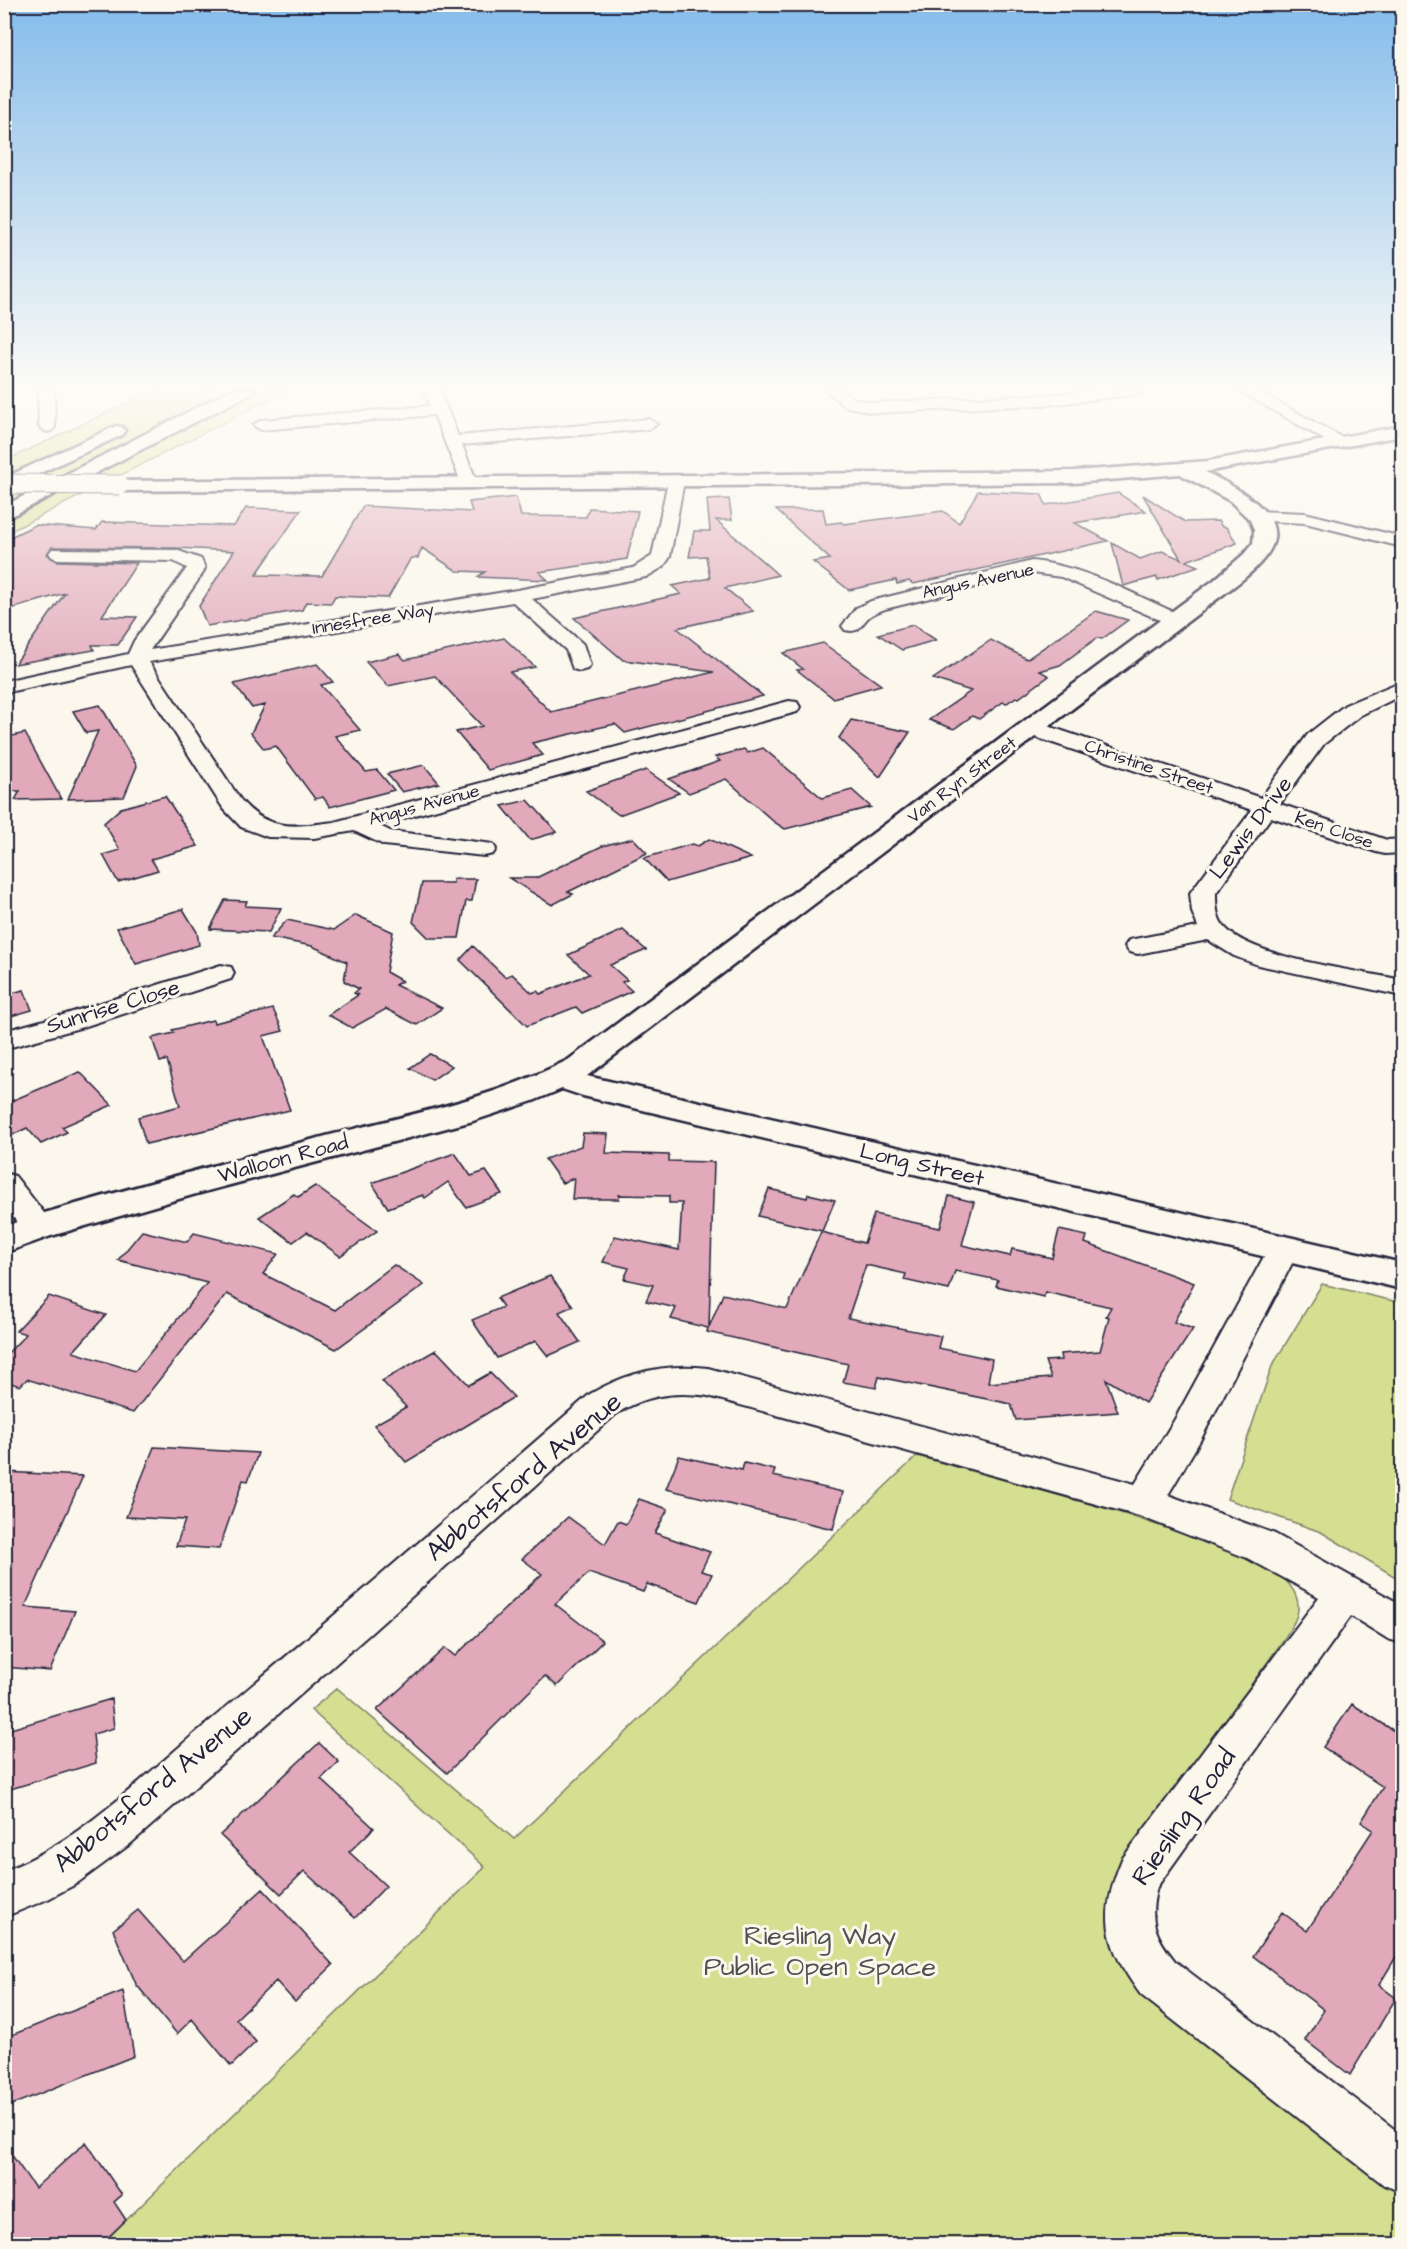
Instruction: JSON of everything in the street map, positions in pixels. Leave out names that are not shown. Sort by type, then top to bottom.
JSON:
[{"type":"main road","points":[[4,514],[43,494]]},
{"type":"main road","points":[[1230,494],[1257,516]]},
{"type":"main road","name":"Van Ryn Street","points":[[561,1077],[594,1056],[1176,620],[1254,555],[1263,542],[1262,524],[1257,516]]},
{"type":"main road","name":"Walloon Road","points":[[4,1241],[39,1227],[260,1164],[482,1107],[521,1095],[561,1077]]},
{"type":"main road","name":"Long Street","points":[[561,1077],[583,1086],[1402,1276]]},
{"type":"street","name":"Innesfree Way","points":[[4,687],[136,658],[627,577],[656,563],[663,550],[674,494]]},
{"type":"street","points":[[1257,516],[1305,518],[1402,542]]},
{"type":"street","points":[[58,553],[176,556],[194,563],[196,568],[194,573],[144,641],[136,658]]},
{"type":"street","name":"Angus Avenue","points":[[852,626],[863,612],[878,605],[1032,567],[1062,571],[1176,620]]},
{"type":"street","points":[[517,596],[576,648],[580,665]]},
{"type":"street","name":"Angus Avenue","points":[[136,658],[224,792],[249,822],[262,828],[286,832],[310,832],[357,823],[789,707]]},
{"type":"street","name":"Lewis Drive","points":[[1402,687],[1360,705],[1316,739],[1203,893],[1203,908],[1208,923],[1221,938],[1241,950],[1264,959],[1402,988]]},
{"type":"street","name":"Christine Street","points":[[1031,728],[1267,807]]},
{"type":"street","name":"Ken Close","points":[[1267,807],[1385,847],[1402,846]]},
{"type":"street","points":[[357,823],[384,838],[484,849]]},
{"type":"street","points":[[1138,946],[1215,931]]},
{"type":"street","name":"Sunrise Close","points":[[4,1040],[73,1021],[221,973]]},
{"type":"street","points":[[4,1184],[39,1227]]},
{"type":"street","points":[[1144,1502],[1188,1429],[1284,1248]]},
{"type":"street","name":"Abbotsford Avenue","points":[[4,1894],[59,1868],[105,1835],[295,1675],[603,1404],[631,1388],[677,1379],[708,1382],[1144,1502],[1261,1546],[1346,1592],[1402,1626]]},
{"type":"street","name":"Riesling Road","points":[[1346,1592],[1138,1875],[1131,1893],[1129,1914],[1136,1944],[1145,1962],[1158,1978],[1402,2167]]},
{"type":"green space","points":[[5,494],[84,494],[5,534]]},
{"type":"green space","points":[[1322,1284],[1402,1303],[1402,1581],[1321,1532],[1227,1499],[1272,1366]]},
{"type":"green space","name":"Riesling Way Public Open Space","points":[[917,1456],[1115,1511],[1193,1537],[1266,1566],[1279,1574],[1294,1592],[1297,1599],[1297,1615],[1286,1636],[1119,1871],[1160,2004],[1402,2192],[1402,2244],[102,2244],[485,1867],[311,1710],[337,1688],[514,1839]]},
{"type":"building","points":[[976,494],[1041,494],[1046,505],[1119,494],[1146,511],[1075,523],[1108,541],[913,584],[909,581],[897,584],[896,580],[849,590],[813,562],[830,559],[776,510],[823,509],[826,524],[841,522],[844,524],[943,511],[959,523]]},
{"type":"building","points":[[1143,495],[1185,522],[1218,521],[1222,527],[1226,527],[1237,543],[1186,561],[1198,566],[1158,580],[1157,577],[1123,586],[1112,543],[1140,559],[1162,551],[1181,559]]},
{"type":"building","points":[[516,497],[521,516],[586,517],[589,508],[638,511],[627,559],[539,572],[548,580],[477,577],[485,572],[457,571],[422,548],[418,558],[411,558],[388,598],[335,596],[331,603],[306,602],[302,610],[207,626],[199,606],[234,551],[52,547],[47,554],[57,561],[137,563],[102,616],[137,617],[118,645],[92,645],[94,650],[15,664],[65,593],[4,611],[4,540],[35,525],[96,530],[102,522],[234,526],[246,508],[301,510],[256,575],[322,576],[363,506],[472,512],[469,502]]},
{"type":"building","points":[[729,499],[732,520],[716,520],[778,575],[725,588],[753,611],[677,628],[763,696],[625,733],[615,724],[532,743],[543,755],[488,770],[456,732],[482,726],[435,676],[388,686],[366,662],[399,654],[405,660],[504,638],[535,667],[510,672],[551,712],[714,672],[623,660],[574,618],[681,594],[672,586],[710,578],[706,556],[689,557],[694,531],[710,531],[707,500]]},
{"type":"building","points":[[1096,611],[1128,620],[1102,639],[1097,638],[1060,665],[1040,671],[1049,676],[1019,698],[1016,697],[1007,703],[1003,702],[979,719],[972,716],[954,729],[929,720],[971,691],[933,679],[991,640],[1027,659]]},
{"type":"building","points":[[913,625],[936,640],[902,650],[878,634]]},
{"type":"building","points":[[823,643],[881,685],[833,698],[797,670],[803,669],[783,653]]},
{"type":"building","points":[[317,664],[333,682],[321,685],[360,730],[335,736],[366,772],[377,770],[394,790],[330,807],[323,797],[315,799],[276,746],[264,749],[251,733],[265,705],[252,708],[234,684]]},
{"type":"building","points":[[100,705],[137,766],[124,797],[68,799],[98,731],[86,733],[73,711]]},
{"type":"building","points":[[851,720],[910,732],[880,777],[839,738]]},
{"type":"building","points":[[25,733],[61,799],[15,800],[20,791],[4,791],[4,738]]},
{"type":"building","points":[[763,748],[822,798],[852,790],[871,807],[785,829],[726,779],[689,793],[669,779],[720,761],[715,757],[744,749],[748,753]]},
{"type":"building","points":[[424,765],[439,783],[402,792],[387,774]]},
{"type":"building","points":[[646,770],[679,793],[619,815],[586,791]]},
{"type":"building","points":[[165,796],[198,846],[151,859],[158,870],[118,882],[103,855],[120,850],[104,823],[121,808]]},
{"type":"building","points":[[528,800],[557,832],[530,840],[502,806]]},
{"type":"building","points":[[633,838],[647,853],[568,892],[573,894],[552,905],[509,878],[536,878],[602,846]]},
{"type":"building","points":[[709,839],[751,858],[667,882],[644,858],[692,844],[698,846]]},
{"type":"building","points":[[453,879],[476,879],[472,901],[466,901],[459,938],[429,938],[413,922],[422,883],[453,883]]},
{"type":"building","points":[[225,900],[247,901],[245,906],[281,908],[269,932],[210,929]]},
{"type":"building","points":[[183,909],[197,932],[199,945],[136,964],[117,928]]},
{"type":"building","points":[[356,915],[393,932],[386,972],[402,981],[395,985],[442,1008],[417,1025],[386,1009],[352,1028],[328,1015],[358,995],[354,993],[359,989],[344,981],[347,962],[312,946],[271,938],[287,920],[334,930]]},
{"type":"building","points":[[623,930],[646,950],[610,965],[627,980],[622,982],[632,991],[582,1013],[576,1007],[527,1026],[460,960],[473,946],[505,977],[512,974],[532,993],[537,991],[540,994],[589,974],[568,955]]},
{"type":"building","points":[[24,990],[32,1010],[4,1018],[4,995]]},
{"type":"building","points":[[273,1009],[283,1031],[263,1036],[290,1110],[146,1144],[138,1117],[180,1106],[167,1060],[160,1062],[152,1038],[174,1033],[172,1030],[213,1020],[214,1023]]},
{"type":"building","points":[[430,1054],[452,1066],[432,1080],[410,1068]]},
{"type":"building","points":[[80,1072],[112,1105],[62,1127],[67,1132],[41,1144],[27,1128],[4,1139],[4,1104]]},
{"type":"building","points":[[583,1133],[608,1134],[606,1153],[669,1155],[669,1161],[714,1162],[709,1327],[723,1294],[787,1309],[821,1232],[864,1243],[874,1214],[940,1228],[949,1196],[974,1202],[962,1245],[1010,1256],[1012,1249],[1052,1258],[1059,1230],[1087,1236],[1085,1243],[1194,1283],[1174,1322],[1193,1329],[1145,1403],[1106,1379],[1118,1412],[1016,1420],[1011,1404],[879,1377],[876,1388],[843,1382],[848,1364],[707,1332],[708,1328],[671,1319],[676,1308],[646,1301],[653,1285],[624,1279],[629,1268],[603,1262],[615,1236],[679,1250],[682,1203],[669,1203],[669,1196],[619,1195],[619,1199],[572,1199],[574,1178],[562,1183],[545,1159],[581,1146]],"holes":[[[866,1265],[906,1274],[904,1280],[949,1290],[955,1271],[998,1280],[996,1286],[1044,1297],[1045,1292],[1111,1307],[1106,1316],[1109,1317],[1100,1351],[1060,1354],[1061,1360],[1045,1361],[1051,1378],[988,1383],[992,1359],[938,1348],[941,1336],[848,1318]]]},
{"type":"building","points":[[455,1153],[471,1176],[486,1171],[502,1194],[466,1207],[448,1182],[425,1198],[423,1195],[388,1208],[372,1183]]},
{"type":"building","points":[[315,1186],[377,1231],[340,1256],[307,1232],[293,1242],[259,1217],[294,1194],[298,1197]]},
{"type":"building","points":[[769,1189],[807,1198],[808,1194],[835,1200],[822,1231],[758,1216]]},
{"type":"building","points":[[142,1231],[187,1242],[194,1233],[278,1254],[263,1274],[335,1310],[394,1265],[424,1285],[336,1349],[227,1294],[133,1413],[27,1379],[20,1386],[4,1381],[4,1357],[26,1334],[16,1331],[49,1296],[106,1315],[73,1352],[135,1371],[207,1283],[118,1260]]},
{"type":"building","points":[[550,1276],[573,1306],[559,1312],[580,1342],[548,1356],[536,1341],[497,1358],[472,1320],[503,1307],[497,1298]]},
{"type":"building","points":[[436,1350],[469,1385],[490,1373],[514,1397],[406,1462],[374,1425],[406,1407],[382,1381]]},
{"type":"building","points":[[154,1447],[258,1453],[248,1481],[243,1480],[219,1549],[176,1546],[185,1520],[126,1517]]},
{"type":"building","points":[[679,1456],[742,1470],[744,1463],[775,1470],[773,1476],[843,1492],[833,1529],[666,1489]]},
{"type":"building","points":[[4,1472],[83,1476],[25,1607],[75,1611],[50,1671],[4,1667]]},
{"type":"building","points":[[639,1499],[668,1509],[655,1533],[710,1552],[701,1571],[712,1574],[699,1602],[647,1584],[643,1592],[589,1573],[555,1604],[603,1641],[557,1686],[545,1676],[447,1773],[377,1710],[445,1648],[455,1656],[542,1574],[522,1559],[568,1517],[605,1544],[618,1521],[626,1524]]},
{"type":"building","points":[[111,1699],[114,1728],[93,1734],[96,1763],[4,1791],[4,1731]]},
{"type":"building","points":[[1352,1704],[1402,1736],[1402,1947],[1379,1985],[1396,1998],[1350,2075],[1305,2040],[1324,2010],[1253,1956],[1282,1912],[1307,1931],[1373,1830],[1361,1822],[1383,1787],[1323,1747]]},
{"type":"building","points":[[319,1743],[339,1762],[321,1779],[374,1828],[349,1852],[386,1886],[355,1918],[304,1871],[281,1894],[220,1835]]},
{"type":"building","points":[[263,1889],[333,1965],[295,2002],[276,1981],[236,2019],[256,2042],[231,2066],[192,2019],[177,2034],[136,1984],[113,1930],[138,1910],[183,1961]]},
{"type":"building","points":[[123,1991],[134,2056],[4,2108],[4,2038]]},
{"type":"building","points":[[86,2142],[122,2195],[114,2202],[126,2220],[101,2244],[4,2244],[4,2144],[35,2188]]}]
